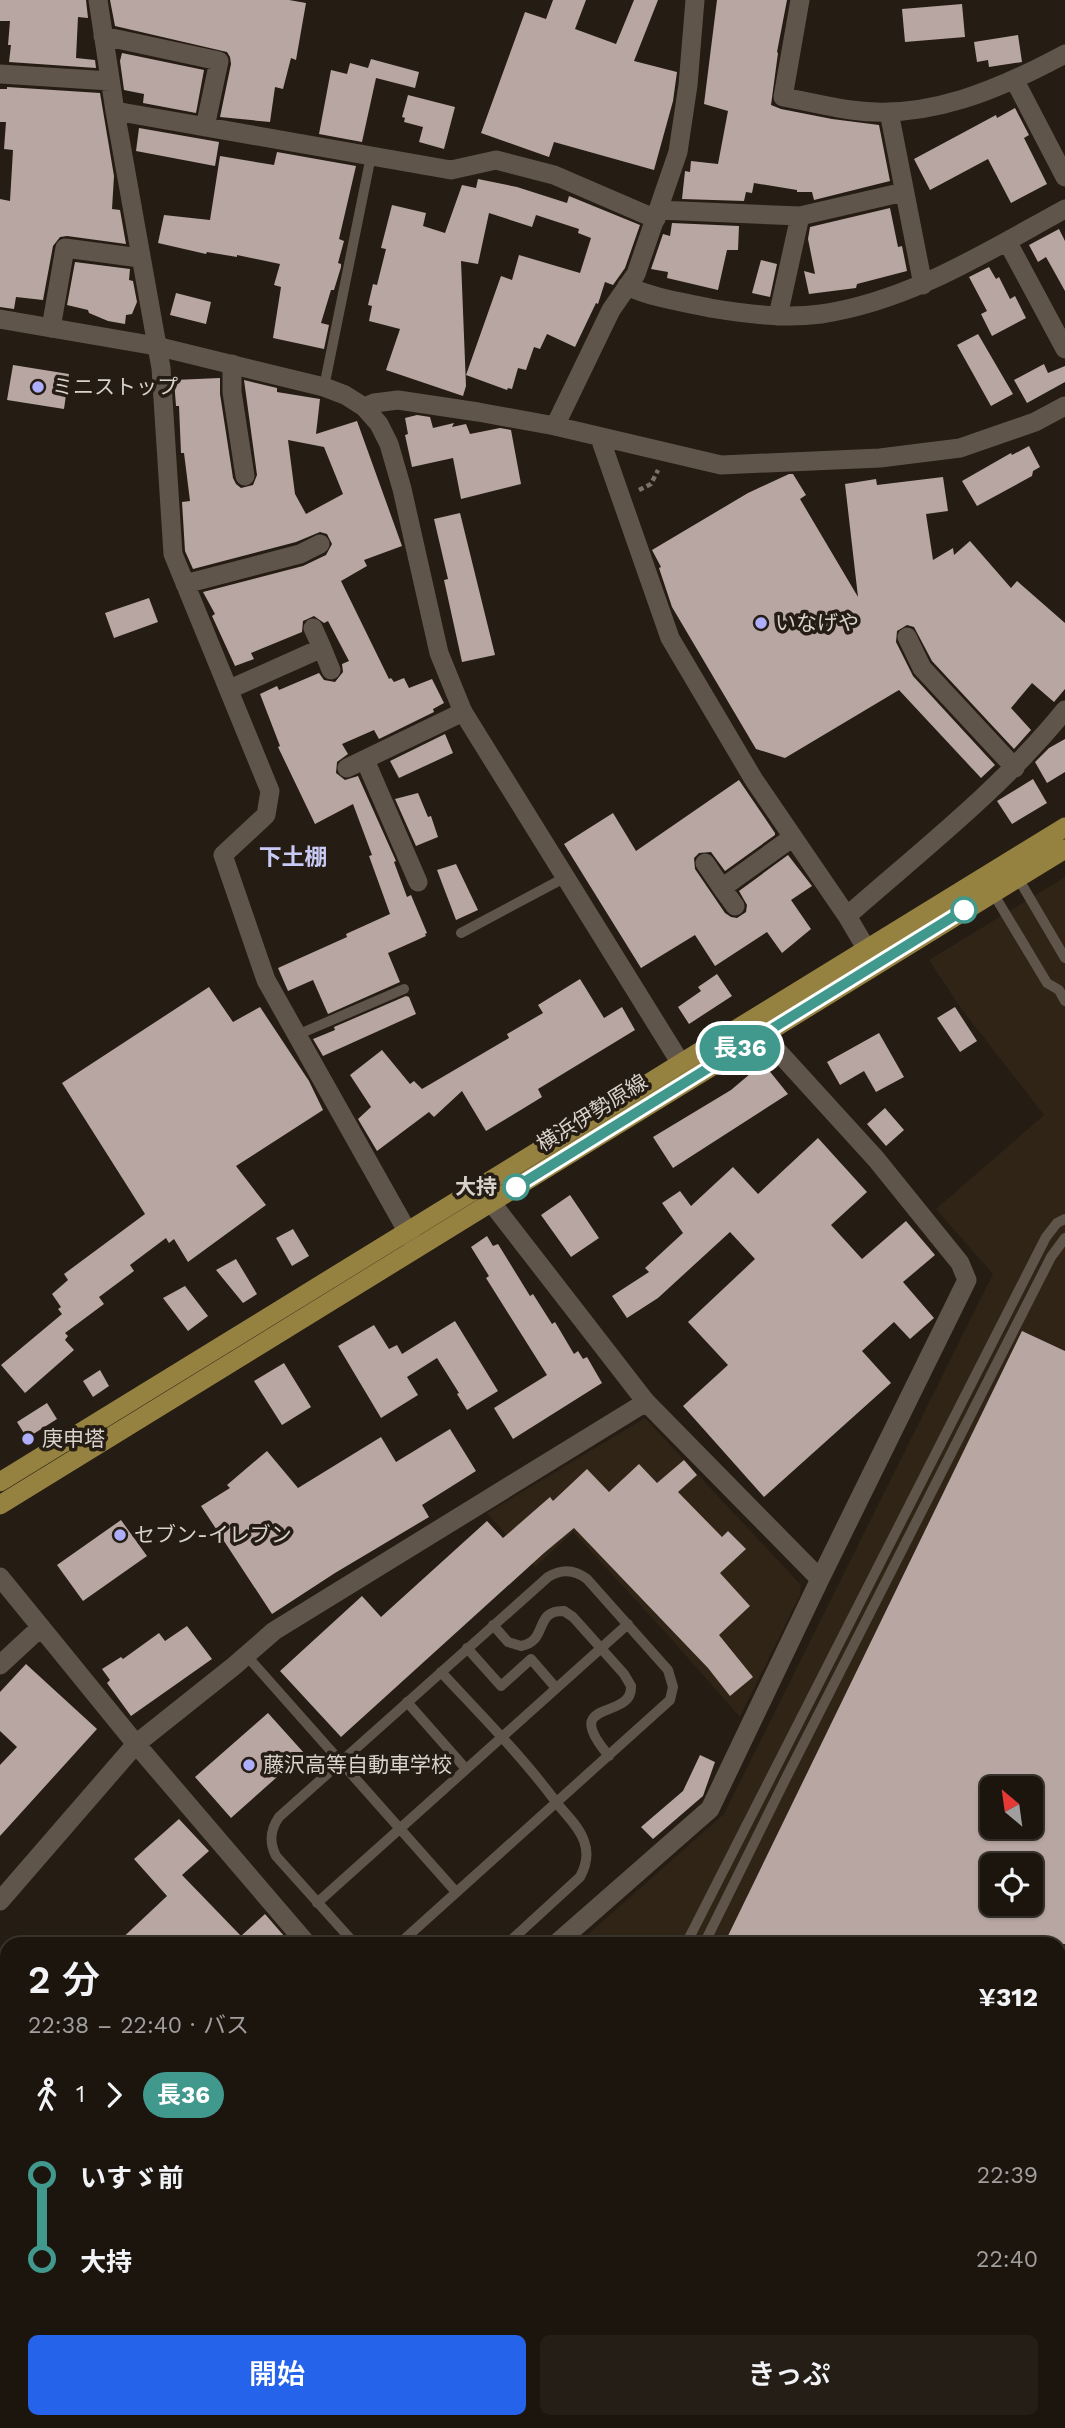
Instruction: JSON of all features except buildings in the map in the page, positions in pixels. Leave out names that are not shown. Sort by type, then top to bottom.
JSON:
[{"type":"main road","name":"横浜伊勢原線","points":[[0,1505],[412,1240],[680,1062],[1065,827]]},
{"type":"main road","name":"横浜伊勢原線","points":[[0,1482],[412,1240],[491,1202],[1065,849]]},
{"type":"street","points":[[98,0],[140,258],[161,368],[173,554],[270,791],[266,815],[222,855],[266,980],[412,1240]]},
{"type":"street","points":[[555,426],[611,310],[636,274],[678,152],[688,85],[695,0]]},
{"type":"street","points":[[800,0],[783,97],[853,111],[889,112],[930,107],[978,96],[1015,81],[1065,54]]},
{"type":"street","points":[[103,36],[219,61],[205,127]]},
{"type":"street","points":[[0,74],[110,81]]},
{"type":"street","points":[[1015,81],[1065,177]]},
{"type":"street","points":[[115,111],[451,170],[496,160],[554,175],[657,214],[800,216],[904,192]]},
{"type":"street","points":[[889,112],[923,285]]},
{"type":"street","points":[[627,286],[643,293],[688,304],[739,313],[778,316],[820,314],[877,301],[923,285],[1065,209]]},
{"type":"street","points":[[778,316],[800,216]]},
{"type":"street","points":[[1007,241],[1065,349]]},
{"type":"street","points":[[51,328],[65,248],[140,258]]},
{"type":"street","points":[[0,319],[156,346],[232,364],[324,387],[345,394],[364,407],[379,425],[389,444],[402,489],[439,653],[463,712],[680,1062]]},
{"type":"street","points":[[232,364],[232,392],[245,476]]},
{"type":"street","points":[[364,407],[398,400],[555,426],[722,465],[880,458],[960,448],[1035,422],[1065,405]]},
{"type":"street","points":[[600,438],[670,638],[754,780],[866,948]]},
{"type":"street","points":[[185,584],[300,554],[320,544]]},
{"type":"street","points":[[313,628],[331,670]]},
{"type":"street","points":[[907,637],[922,668],[1014,768]]},
{"type":"street","points":[[230,690],[322,648]]},
{"type":"street","points":[[847,916],[987,795],[1065,710]]},
{"type":"street","points":[[347,768],[463,712]]},
{"type":"street","points":[[365,760],[418,883]]},
{"type":"street","points":[[722,888],[793,837]]},
{"type":"street","points":[[705,863],[735,906]]},
{"type":"street","points":[[564,1937],[710,1809],[967,1280],[960,1263],[884,1169],[762,1034]]},
{"type":"street","points":[[491,1202],[646,1402],[820,1579]]},
{"type":"street","points":[[0,1900],[136,1744],[274,1631],[646,1402]]},
{"type":"street","points":[[0,1577],[136,1744],[301,1937]]},
{"type":"street","points":[[0,1665],[41,1627]]},
{"type":"lane","points":[[324,387],[371,156]]},
{"type":"lane","points":[[461,933],[566,877]]},
{"type":"lane","points":[[1018,878],[1065,958]]},
{"type":"lane","points":[[993,893],[1047,982],[1059,990],[1065,1001]]},
{"type":"lane","points":[[297,1035],[404,989]]},
{"type":"lane","points":[[690,1937],[1046,1237],[1057,1223],[1065,1219]]},
{"type":"lane","points":[[707,1937],[797,1755],[1051,1257],[1065,1238]]},
{"type":"lane","points":[[349,1937],[276,1856],[272,1848],[272,1831],[279,1817],[548,1577],[563,1570],[576,1572],[587,1579],[668,1670],[672,1679],[672,1695],[664,1706],[407,1937]]},
{"type":"lane","points":[[494,1625],[513,1645],[527,1645],[537,1638],[547,1615],[564,1611],[573,1616],[631,1686],[625,1703],[599,1712],[592,1722],[593,1734],[609,1756]]},
{"type":"lane","points":[[317,1903],[628,1625]]},
{"type":"lane","points":[[467,1648],[500,1686],[531,1660],[556,1688]]},
{"type":"lane","points":[[246,1655],[456,1892]]},
{"type":"lane","points":[[441,1672],[557,1803],[585,1842],[585,1867],[575,1883],[515,1937]]},
{"type":"lane","points":[[407,1702],[466,1769]]},
{"type":"path","points":[[630,494],[651,484],[667,454]]},
{"type":"shaded area","points":[[1065,877],[1065,1937],[585,1937],[724,1814],[993,1274],[936,1209],[1044,1115],[963,1011],[929,960]]},
{"type":"shaded area","points":[[645,1418],[801,1585],[800,1595],[740,1717],[573,1532],[535,1567],[487,1513]]},
{"type":"bus line","name":"長36","points":[[516,1187],[964,910]]},
{"type":"place","name":"ミニストップ","points":[[38,387]]},
{"type":"place","name":"いなげや","points":[[761,623]]},
{"type":"place","name":"大持","points":[[516,1187]]},
{"type":"place","name":"庚申塔","points":[[28,1439]]},
{"type":"place","name":"セブン-イレブン","points":[[120,1535]]},
{"type":"place","name":"藤沢高等自動車学校","points":[[249,1765]]},
{"type":"district","name":"下土棚","points":[[293,857]]}]
